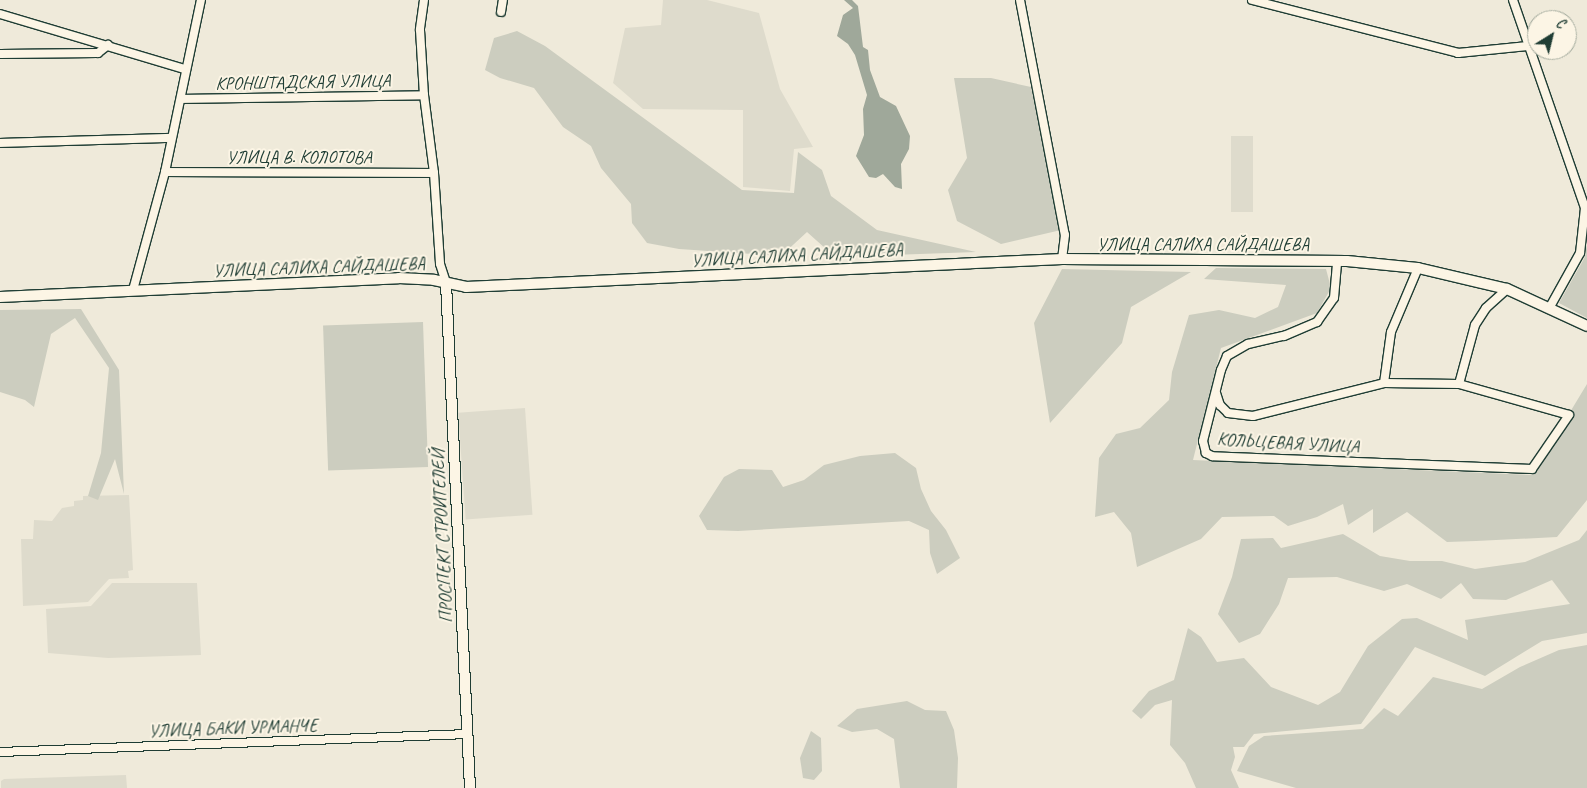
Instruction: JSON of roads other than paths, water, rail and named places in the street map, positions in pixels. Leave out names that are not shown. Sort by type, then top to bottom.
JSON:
[{"type":"street","points":[[133,290],[165,172],[170,138],[182,99],[184,69],[201,0]]},
{"type":"street","points":[[424,0],[420,30],[424,95],[434,173],[440,264],[446,282]]},
{"type":"street","points":[[501,12],[503,0]]},
{"type":"street","points":[[1020,0],[1065,235],[1062,260]]},
{"type":"street","points":[[1252,0],[1458,53],[1527,46]]},
{"type":"street","points":[[1512,0],[1527,43]]},
{"type":"street","points":[[0,14],[184,69]]},
{"type":"street","points":[[0,54],[98,53],[108,46]]},
{"type":"street","points":[[1533,60],[1585,208],[1580,253],[1550,306]]},
{"type":"street","name":"КРОНШТАДСКАЯ УЛИЦА","points":[[182,99],[424,95]]},
{"type":"street","points":[[0,143],[170,138]]},
{"type":"street","name":"УЛИЦА В. КОЛОТОВА","points":[[165,172],[434,173]]},
{"type":"street","name":"УЛИЦА САЛИХА САЙДАШЕВА","points":[[0,296],[399,278],[446,282],[466,287],[1062,260],[1337,261],[1418,268],[1507,289],[1550,306],[1587,326]]},
{"type":"street","name":"КОЛЬЦЕВАЯ УЛИЦА","points":[[1337,261],[1334,298],[1326,313],[1317,322],[1304,328],[1234,349],[1227,356],[1204,441],[1204,449],[1212,456],[1532,469],[1569,416],[1459,384]]},
{"type":"street","points":[[1384,383],[1391,332],[1418,268]]},
{"type":"street","name":"ПРОСПЕКТ СТРОИТЕЛЕЙ","points":[[446,282],[470,788]]},
{"type":"street","points":[[1216,393],[1220,405],[1228,413],[1253,416],[1384,383],[1459,384],[1475,324],[1486,308],[1507,289]]},
{"type":"street","name":"УЛИЦА БАКИ УРМАНЧЕ","points":[[0,752],[467,734]]}]
